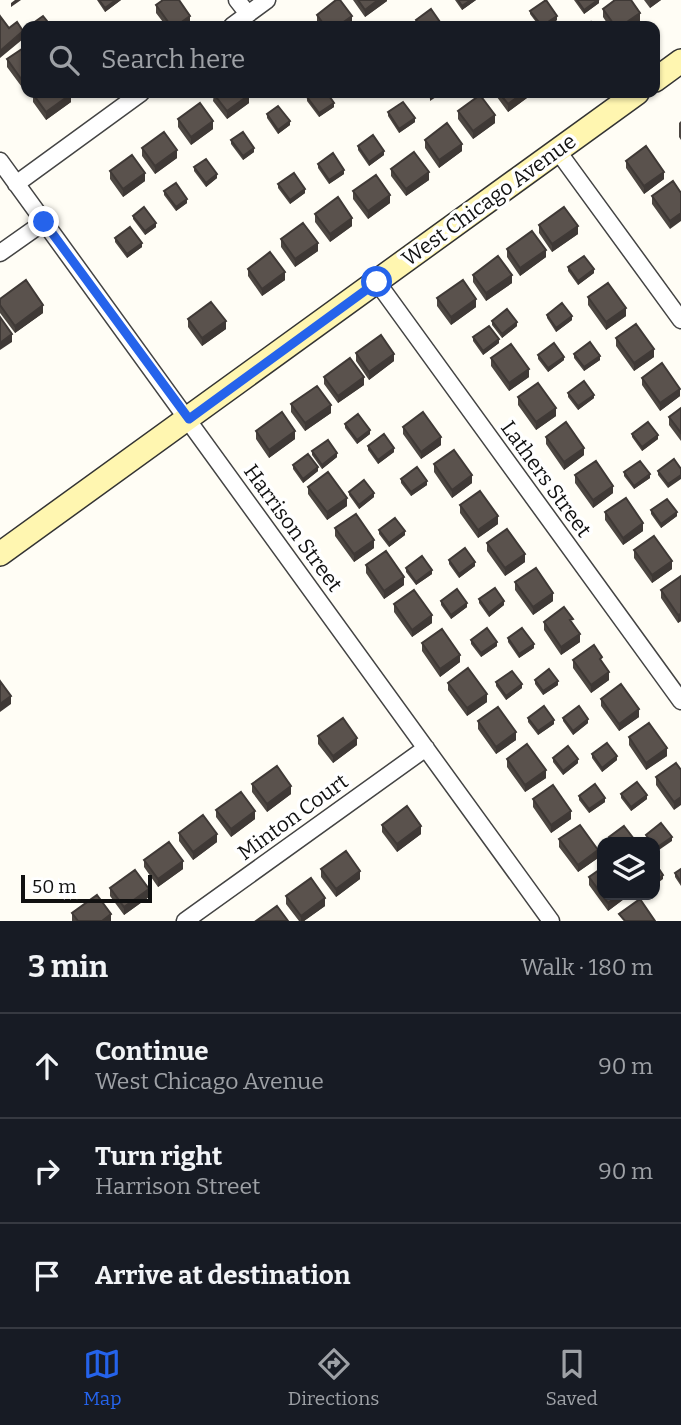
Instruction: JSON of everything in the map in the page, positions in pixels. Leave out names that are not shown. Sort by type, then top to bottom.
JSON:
[{"type":"street","points":[[237,0],[248,14]]},
{"type":"street","points":[[239,21],[267,0]]},
{"type":"street","points":[[660,76],[681,61]]},
{"type":"street","points":[[16,184],[134,98]]},
{"type":"street","name":"West Chicago Avenue","points":[[0,554],[630,98]]},
{"type":"street","points":[[557,150],[681,320]]},
{"type":"street","name":"Harrison Street","points":[[0,161],[551,921]]},
{"type":"street","points":[[0,253],[44,222]]},
{"type":"street","name":"Lathers Street","points":[[377,282],[681,701]]},
{"type":"street","name":"Minton Court","points":[[185,921],[426,748]]},
{"type":"building","points":[[99,0],[116,0],[105,8]]},
{"type":"building","points":[[163,0],[179,0],[190,16],[183,21],[167,21],[156,5]]},
{"type":"building","points":[[336,0],[340,0],[352,16],[345,21],[321,21],[317,15]]},
{"type":"building","points":[[358,0],[378,0],[365,10]]},
{"type":"building","points":[[458,0],[471,0],[462,6]]},
{"type":"building","points":[[546,0],[557,16],[550,21],[538,21],[530,11]]},
{"type":"building","points":[[577,0],[598,0],[584,10]]},
{"type":"building","points":[[615,0],[631,0],[640,13],[628,21],[611,21],[603,9]]},
{"type":"building","points":[[431,9],[439,21],[417,21]]},
{"type":"building","points":[[0,16],[9,28],[17,22],[21,33],[0,51]]},
{"type":"building","points":[[21,50],[21,79],[7,59]]},
{"type":"building","points":[[36,98],[65,98],[46,112]]},
{"type":"building","points":[[217,98],[245,98],[227,111]]},
{"type":"building","points":[[308,98],[330,98],[334,103],[319,113]]},
{"type":"building","points":[[476,98],[482,98],[495,115],[473,131],[458,111]]},
{"type":"building","points":[[503,98],[516,98],[508,104]]},
{"type":"building","points":[[403,102],[415,118],[399,129],[388,112]]},
{"type":"building","points":[[200,103],[213,121],[191,137],[178,119]]},
{"type":"building","points":[[278,106],[290,121],[278,130],[267,114]]},
{"type":"building","points":[[447,123],[462,144],[439,160],[425,140]]},
{"type":"building","points":[[164,132],[177,150],[155,166],[142,148]]},
{"type":"building","points":[[243,132],[254,148],[243,156],[231,140]]},
{"type":"building","points":[[373,135],[384,151],[369,162],[358,146]]},
{"type":"building","points":[[646,146],[664,172],[644,186],[626,161]]},
{"type":"building","points":[[414,152],[429,172],[406,189],[391,169]]},
{"type":"building","points":[[333,153],[344,170],[329,180],[318,164]]},
{"type":"building","points":[[132,155],[145,173],[123,189],[110,171]]},
{"type":"building","points":[[206,159],[217,174],[206,183],[194,167]]},
{"type":"building","points":[[294,173],[305,189],[290,200],[278,184]]},
{"type":"building","points":[[376,175],[390,195],[368,211],[353,191]]},
{"type":"building","points":[[673,181],[681,193],[681,213],[670,221],[652,196]]},
{"type":"building","points":[[176,183],[187,199],[176,207],[164,191]]},
{"type":"building","points":[[338,197],[352,218],[330,234],[315,214]]},
{"type":"building","points":[[144,207],[156,223],[145,231],[133,216]]},
{"type":"building","points":[[564,207],[578,226],[552,244],[539,225]]},
{"type":"building","points":[[303,223],[318,243],[295,259],[281,239]]},
{"type":"building","points":[[130,227],[142,243],[127,254],[115,238]]},
{"type":"building","points":[[532,231],[546,250],[520,268],[507,249]]},
{"type":"building","points":[[270,252],[285,272],[262,289],[248,269]]},
{"type":"building","points":[[498,256],[512,275],[486,293],[473,275]]},
{"type":"building","points":[[584,256],[594,269],[578,281],[568,267]]},
{"type":"building","points":[[26,280],[43,305],[15,326],[0,305],[0,299]]},
{"type":"building","points":[[463,280],[476,299],[451,317],[437,298]]},
{"type":"building","points":[[608,283],[626,308],[606,322],[588,297]]},
{"type":"building","points":[[211,302],[226,321],[202,338],[188,319]]},
{"type":"building","points":[[562,303],[572,316],[556,328],[547,315]]},
{"type":"building","points":[[507,309],[517,322],[502,334],[492,321]]},
{"type":"building","points":[[0,317],[12,334],[0,343]]},
{"type":"building","points":[[636,324],[654,349],[634,363],[616,338]]},
{"type":"building","points":[[489,326],[499,339],[483,351],[473,337]]},
{"type":"building","points":[[381,335],[394,354],[369,372],[356,353]]},
{"type":"building","points":[[590,342],[600,356],[584,367],[574,354]]},
{"type":"building","points":[[554,343],[564,357],[548,368],[538,355]]},
{"type":"building","points":[[511,344],[529,369],[509,383],[491,358]]},
{"type":"building","points":[[350,358],[364,377],[338,396],[324,377]]},
{"type":"building","points":[[662,363],[680,389],[660,403],[642,378]]},
{"type":"building","points":[[584,381],[594,395],[578,406],[568,393]]},
{"type":"building","points":[[538,383],[556,408],[536,422],[518,397]]},
{"type":"building","points":[[317,386],[331,405],[305,423],[291,404]]},
{"type":"building","points":[[681,408],[681,433],[669,417]]},
{"type":"building","points":[[282,412],[295,431],[269,450],[256,431]]},
{"type":"building","points":[[423,412],[441,437],[421,452],[403,427]]},
{"type":"building","points":[[358,414],[370,430],[357,440],[345,424]]},
{"type":"building","points":[[566,422],[584,448],[564,462],[546,437]]},
{"type":"building","points":[[648,422],[658,435],[642,447],[632,434]]},
{"type":"building","points":[[384,434],[394,448],[378,460],[368,446]]},
{"type":"building","points":[[328,440],[337,453],[322,465],[312,451]]},
{"type":"building","points":[[454,450],[472,475],[452,490],[434,464]]},
{"type":"building","points":[[308,454],[318,467],[303,479],[293,465]]},
{"type":"building","points":[[674,459],[681,469],[681,475],[668,484],[658,471]]},
{"type":"building","points":[[596,461],[613,486],[593,500],[575,475]]},
{"type":"building","points":[[640,461],[650,474],[634,486],[624,472]]},
{"type":"building","points":[[417,467],[427,481],[411,492],[401,479]]},
{"type":"building","points":[[328,472],[347,498],[327,512],[308,487]]},
{"type":"building","points":[[364,480],[374,493],[359,505],[349,492]]},
{"type":"building","points":[[480,491],[498,516],[478,530],[460,505]]},
{"type":"building","points":[[626,498],[643,523],[623,538],[605,512]]},
{"type":"building","points":[[667,499],[677,512],[661,524],[651,510]]},
{"type":"building","points":[[356,514],[374,540],[354,554],[335,528]]},
{"type":"building","points":[[395,518],[405,531],[389,543],[379,530]]},
{"type":"building","points":[[507,529],[525,554],[505,568],[487,543]]},
{"type":"building","points":[[654,536],[672,561],[652,575],[634,550]]},
{"type":"building","points":[[465,548],[475,562],[459,574],[449,560]]},
{"type":"building","points":[[386,551],[404,577],[384,591],[366,565]]},
{"type":"building","points":[[422,556],[432,570],[416,582],[406,568]]},
{"type":"building","points":[[536,568],[553,593],[533,607],[515,582]]},
{"type":"building","points":[[681,576],[681,614],[678,615],[661,590]]},
{"type":"building","points":[[495,588],[504,601],[489,613],[479,599]]},
{"type":"building","points":[[457,589],[467,603],[451,615],[441,601]]},
{"type":"building","points":[[414,590],[432,615],[412,630],[394,604]]},
{"type":"building","points":[[564,607],[580,634],[561,647],[544,622]]},
{"type":"building","points":[[487,628],[497,642],[481,653],[471,640]]},
{"type":"building","points":[[522,628],[534,644],[519,654],[508,638]]},
{"type":"building","points":[[442,629],[460,655],[440,669],[422,643]]},
{"type":"building","points":[[594,645],[609,672],[591,685],[573,660]]},
{"type":"building","points":[[468,668],[487,694],[467,708],[448,683]]},
{"type":"building","points":[[549,669],[558,681],[543,691],[535,680]]},
{"type":"building","points":[[512,671],[522,684],[506,696],[496,682]]},
{"type":"building","points":[[0,681],[11,696],[0,704]]},
{"type":"building","points":[[621,684],[639,709],[619,724],[601,699]]},
{"type":"building","points":[[544,706],[554,720],[538,731],[528,718]]},
{"type":"building","points":[[579,706],[588,719],[573,731],[563,718]]},
{"type":"building","points":[[498,707],[516,732],[496,747],[478,721]]},
{"type":"building","points":[[343,718],[357,738],[333,756],[318,736]]},
{"type":"building","points":[[649,723],[667,748],[646,763],[629,737]]},
{"type":"building","points":[[607,743],[617,756],[602,768],[592,754]]},
{"type":"building","points":[[527,744],[546,770],[525,785],[507,759]]},
{"type":"building","points":[[568,746],[578,759],[563,771],[553,758]]},
{"type":"building","points":[[676,763],[681,770],[681,797],[674,802],[656,777]]},
{"type":"building","points":[[277,766],[291,786],[267,804],[252,784]]},
{"type":"building","points":[[637,782],[647,795],[631,807],[621,794]]},
{"type":"building","points":[[595,784],[605,798],[589,809],[579,796]]},
{"type":"building","points":[[553,785],[571,811],[551,825],[533,799]]},
{"type":"building","points":[[241,792],[255,811],[231,829],[216,810]]},
{"type":"building","points":[[407,806],[421,826],[397,844],[382,825]]},
{"type":"building","points":[[203,815],[217,834],[193,852],[179,833]]},
{"type":"building","points":[[661,823],[672,837],[660,845],[660,837],[646,835]]},
{"type":"building","points":[[580,825],[597,851],[578,865],[559,839]]},
{"type":"building","points":[[624,826],[632,837],[609,837]]},
{"type":"building","points":[[169,842],[183,861],[158,879],[144,860]]},
{"type":"building","points":[[346,851],[360,871],[336,889],[321,869]]},
{"type":"building","points":[[681,869],[681,882],[675,873]]},
{"type":"building","points":[[135,870],[149,889],[124,907],[110,888]]},
{"type":"building","points":[[597,871],[597,888],[589,877]]},
{"type":"building","points":[[311,878],[325,898],[301,916],[286,896]]},
{"type":"building","points":[[97,895],[111,914],[102,921],[78,921],[72,913]]},
{"type":"building","points":[[641,900],[655,921],[625,921],[619,914]]},
{"type":"building","points":[[277,906],[288,921],[256,921]]},
{"type":"route","points":[[44,222],[189,419],[377,282]]}]
